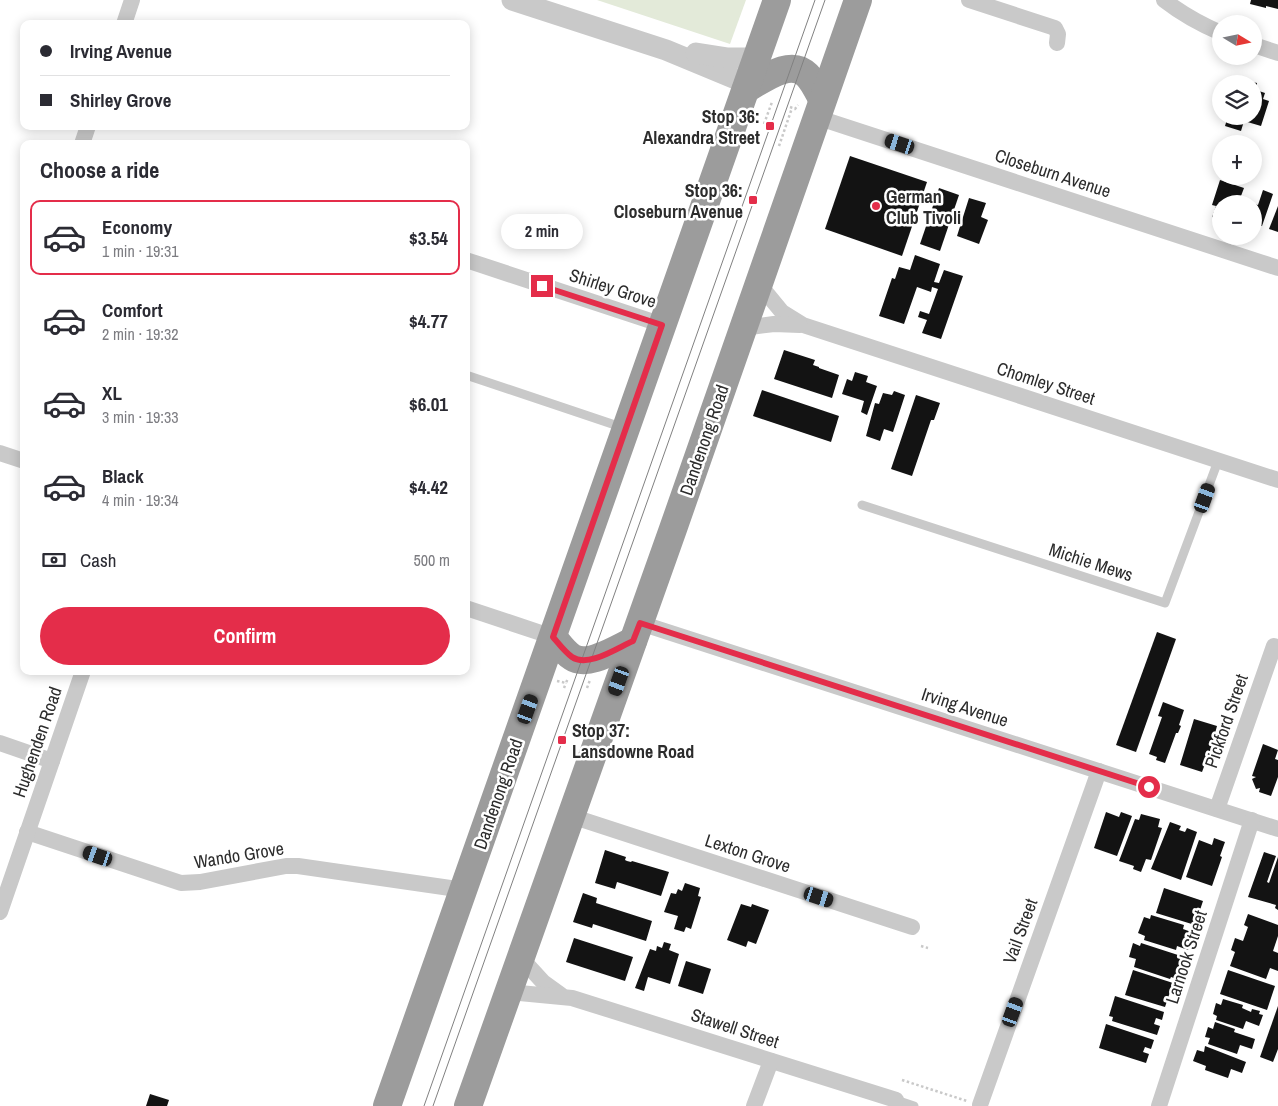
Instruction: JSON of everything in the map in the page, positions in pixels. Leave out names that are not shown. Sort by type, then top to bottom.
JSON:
[{"type":"highway","name":"Dandenong Road","points":[[387,1106],[777,0]]},
{"type":"highway","name":"Dandenong Road","points":[[468,1106],[759,284],[805,107],[858,0]]},
{"type":"highway","points":[[747,86],[786,68],[791,68],[806,74],[805,107]]},
{"type":"highway","points":[[553,637],[568,654],[580,661],[598,658],[636,632]]},
{"type":"street","points":[[125,20],[132,0]]},
{"type":"street","points":[[512,0],[666,50],[747,86]]},
{"type":"street","points":[[969,0],[1055,28],[1058,34],[1057,43]]},
{"type":"street","points":[[1164,0],[1182,14],[1212,29]]},
{"type":"street","points":[[1262,48],[1278,53]]},
{"type":"street","points":[[666,50],[734,58],[756,58]]},
{"type":"street","name":"Closeburn Avenue","points":[[805,107],[1278,268]]},
{"type":"street","name":"Shirley Grove","points":[[470,261],[662,325]]},
{"type":"street","name":"Chomley Street","points":[[759,284],[771,302],[802,325],[1278,480]]},
{"type":"street","name":"Chomley Street","points":[[743,328],[774,324],[802,325]]},
{"type":"street","points":[[0,453],[20,460]]},
{"type":"street","points":[[470,609],[553,637]]},
{"type":"street","name":"Irving Avenue","points":[[636,632],[1099,771],[1278,829]]},
{"type":"street","name":"Pickford Street","points":[[1217,809],[1274,646]]},
{"type":"street","name":"Hughenden Road","points":[[0,912],[82,675]]},
{"type":"street","points":[[0,743],[52,761]]},
{"type":"street","name":"Vail Street","points":[[980,1105],[1099,771]]},
{"type":"street","name":"Lexton Grove","points":[[571,816],[912,927]]},
{"type":"street","name":"Larnook Street","points":[[1159,1106],[1252,820]]},
{"type":"street","name":"Wando Grove","points":[[27,832],[181,883],[200,882],[286,866],[298,866],[464,890]]},
{"type":"street","name":"Stawell Street","points":[[521,958],[543,982],[562,996]]},
{"type":"street","name":"Stawell Street","points":[[508,992],[577,999],[896,1100]]},
{"type":"street","points":[[754,1106],[771,1061]]},
{"type":"lane","points":[[470,376],[627,428]]},
{"type":"lane","name":"Michie Mews","points":[[862,505],[1165,603],[1218,461]]},
{"type":"lane","points":[[896,1100],[914,1106]]},
{"type":"path","points":[[764,124],[772,102]]},
{"type":"path","points":[[779,146],[805,107]]},
{"type":"path","points":[[564,688],[569,674]]},
{"type":"path","points":[[554,680],[566,683]]},
{"type":"path","points":[[921,946],[928,948]]},
{"type":"path","points":[[902,1080],[980,1105]]},
{"type":"green space","points":[[597,0],[746,0],[730,44]]},
{"type":"building","points":[[1251,0],[1278,0],[1278,9],[1250,4]]},
{"type":"building","points":[[1262,92],[1265,93],[1263,99],[1269,101],[1262,123]]},
{"type":"building","points":[[1225,125],[1243,125],[1241,131]]},
{"type":"building","name":"German Club Tivoli","points":[[850,156],[927,182],[902,256],[825,229]]},
{"type":"building","points":[[1218,185],[1235,185],[1244,188],[1241,195],[1215,195]]},
{"type":"building","points":[[939,188],[959,195],[940,251],[920,244]]},
{"type":"building","points":[[1263,190],[1273,194],[1262,226],[1262,195]]},
{"type":"building","points":[[969,198],[986,203],[981,217],[988,220],[979,244],[957,236]]},
{"type":"building","points":[[1278,206],[1278,232],[1269,229]]},
{"type":"building","points":[[915,255],[940,264],[934,282],[939,283],[944,270],[963,276],[941,339],[922,333],[927,320],[918,317],[920,311],[929,314],[938,289],[932,287],[931,292],[917,287],[904,324],[879,316],[892,278],[895,279],[899,267],[910,270]]},
{"type":"building","points":[[784,350],[815,360],[813,365],[839,375],[832,398],[774,379]]},
{"type":"building","points":[[855,372],[868,376],[866,382],[877,386],[867,415],[861,412],[864,401],[842,394],[847,379],[852,381]]},
{"type":"building","points":[[762,390],[839,416],[831,442],[753,416]]},
{"type":"building","points":[[894,391],[905,395],[893,432],[884,429],[880,441],[866,436],[875,403],[879,404],[883,393],[892,395]]},
{"type":"building","points":[[916,395],[940,403],[934,420],[931,420],[912,476],[891,469]]},
{"type":"building","points":[[1157,632],[1176,639],[1136,752],[1116,745]]},
{"type":"building","points":[[1163,702],[1184,710],[1179,725],[1181,726],[1178,733],[1176,733],[1165,763],[1156,760],[1157,757],[1149,754],[1162,717],[1158,716]]},
{"type":"building","points":[[1194,719],[1217,726],[1210,752],[1207,756],[1209,756],[1202,772],[1180,765]]},
{"type":"building","points":[[1263,744],[1278,750],[1275,759],[1278,760],[1278,777],[1271,796],[1259,792],[1260,788],[1256,789],[1252,779],[1256,777],[1252,776]]},
{"type":"building","points":[[1106,812],[1119,817],[1121,812],[1132,816],[1117,856],[1094,848]]},
{"type":"building","points":[[1141,814],[1160,819],[1158,827],[1162,828],[1151,860],[1146,859],[1141,872],[1133,869],[1134,866],[1119,861],[1135,819],[1139,820]]},
{"type":"building","points":[[1170,822],[1181,826],[1179,830],[1185,832],[1187,828],[1197,832],[1181,880],[1151,869]]},
{"type":"building","points":[[1214,838],[1225,842],[1212,886],[1186,877],[1199,840],[1212,845]]},
{"type":"building","points":[[605,850],[626,857],[625,860],[627,861],[669,872],[661,896],[617,882],[615,889],[595,883]]},
{"type":"building","points":[[1264,852],[1276,856],[1267,882],[1269,883],[1278,857],[1278,910],[1275,908],[1276,905],[1248,897]]},
{"type":"building","points":[[685,883],[700,888],[698,896],[701,897],[691,929],[686,927],[684,932],[674,929],[678,916],[664,912],[671,893],[676,894],[678,889],[682,891]]},
{"type":"building","points":[[1164,888],[1203,901],[1200,910],[1196,909],[1194,916],[1197,917],[1195,925],[1156,913]]},
{"type":"building","points":[[583,893],[597,898],[596,903],[652,921],[646,941],[593,924],[592,928],[573,922]]},
{"type":"building","points":[[741,904],[751,907],[752,904],[769,910],[756,944],[748,941],[746,947],[727,940]]},
{"type":"building","points":[[1248,914],[1278,925],[1278,936],[1273,951],[1278,953],[1278,971],[1270,968],[1266,979],[1230,966],[1235,952],[1231,950],[1235,938],[1243,941],[1248,927],[1244,925]]},
{"type":"building","points":[[1151,915],[1184,925],[1183,929],[1194,933],[1188,950],[1177,946],[1176,950],[1144,940],[1145,936],[1138,933],[1144,917],[1150,919]]},
{"type":"building","points":[[574,938],[633,957],[625,981],[566,962]]},
{"type":"building","points":[[664,942],[671,944],[669,950],[679,954],[670,984],[648,977],[644,991],[635,988],[650,949],[656,951],[657,946],[662,948]]},
{"type":"building","points":[[1133,943],[1140,946],[1141,943],[1183,958],[1177,979],[1171,977],[1170,979],[1134,967],[1136,959],[1129,957]]},
{"type":"building","points":[[686,961],[711,969],[703,994],[678,986]]},
{"type":"building","points":[[1133,970],[1173,983],[1165,1007],[1125,995]]},
{"type":"building","points":[[1228,970],[1275,986],[1267,1010],[1220,994]]},
{"type":"building","points":[[1115,996],[1164,1012],[1162,1020],[1156,1018],[1154,1024],[1160,1026],[1157,1035],[1112,1021],[1113,1017],[1109,1016]]},
{"type":"building","points":[[1223,999],[1243,1005],[1242,1008],[1251,1012],[1252,1009],[1260,1011],[1259,1014],[1263,1015],[1259,1026],[1246,1021],[1243,1029],[1216,1020],[1217,1016],[1213,1014],[1216,1003],[1221,1005]]},
{"type":"building","points":[[1278,1006],[1278,1049],[1273,1062],[1260,1057]]},
{"type":"building","points":[[1215,1022],[1235,1029],[1234,1032],[1255,1039],[1252,1049],[1240,1045],[1237,1054],[1208,1044],[1210,1038],[1205,1037],[1208,1027],[1213,1029]]},
{"type":"building","points":[[1106,1024],[1154,1040],[1151,1049],[1145,1047],[1143,1052],[1149,1054],[1146,1063],[1099,1048]]},
{"type":"building","points":[[1205,1046],[1246,1062],[1242,1073],[1231,1069],[1228,1078],[1205,1070],[1206,1066],[1193,1061],[1197,1050],[1204,1052]]},
{"type":"building","points":[[150,1094],[169,1100],[167,1106],[146,1106]]},
{"type":"tram line","points":[[424,1106],[815,0]]},
{"type":"tram line","points":[[433,1106],[825,0]]},
{"type":"place","name":"Stop 36: Alexandra Street","points":[[770,126]]},
{"type":"place","name":"Stop 36: Closeburn Avenue","points":[[753,200]]},
{"type":"place","name":"German Club Tivoli","points":[[876,206]]},
{"type":"place","name":"Stop 37: Lansdowne Road","points":[[562,740]]},
{"type":"route","points":[[542,286],[662,325],[553,637],[568,654],[580,661],[598,658],[633,641],[640,623],[1149,787]]}]
